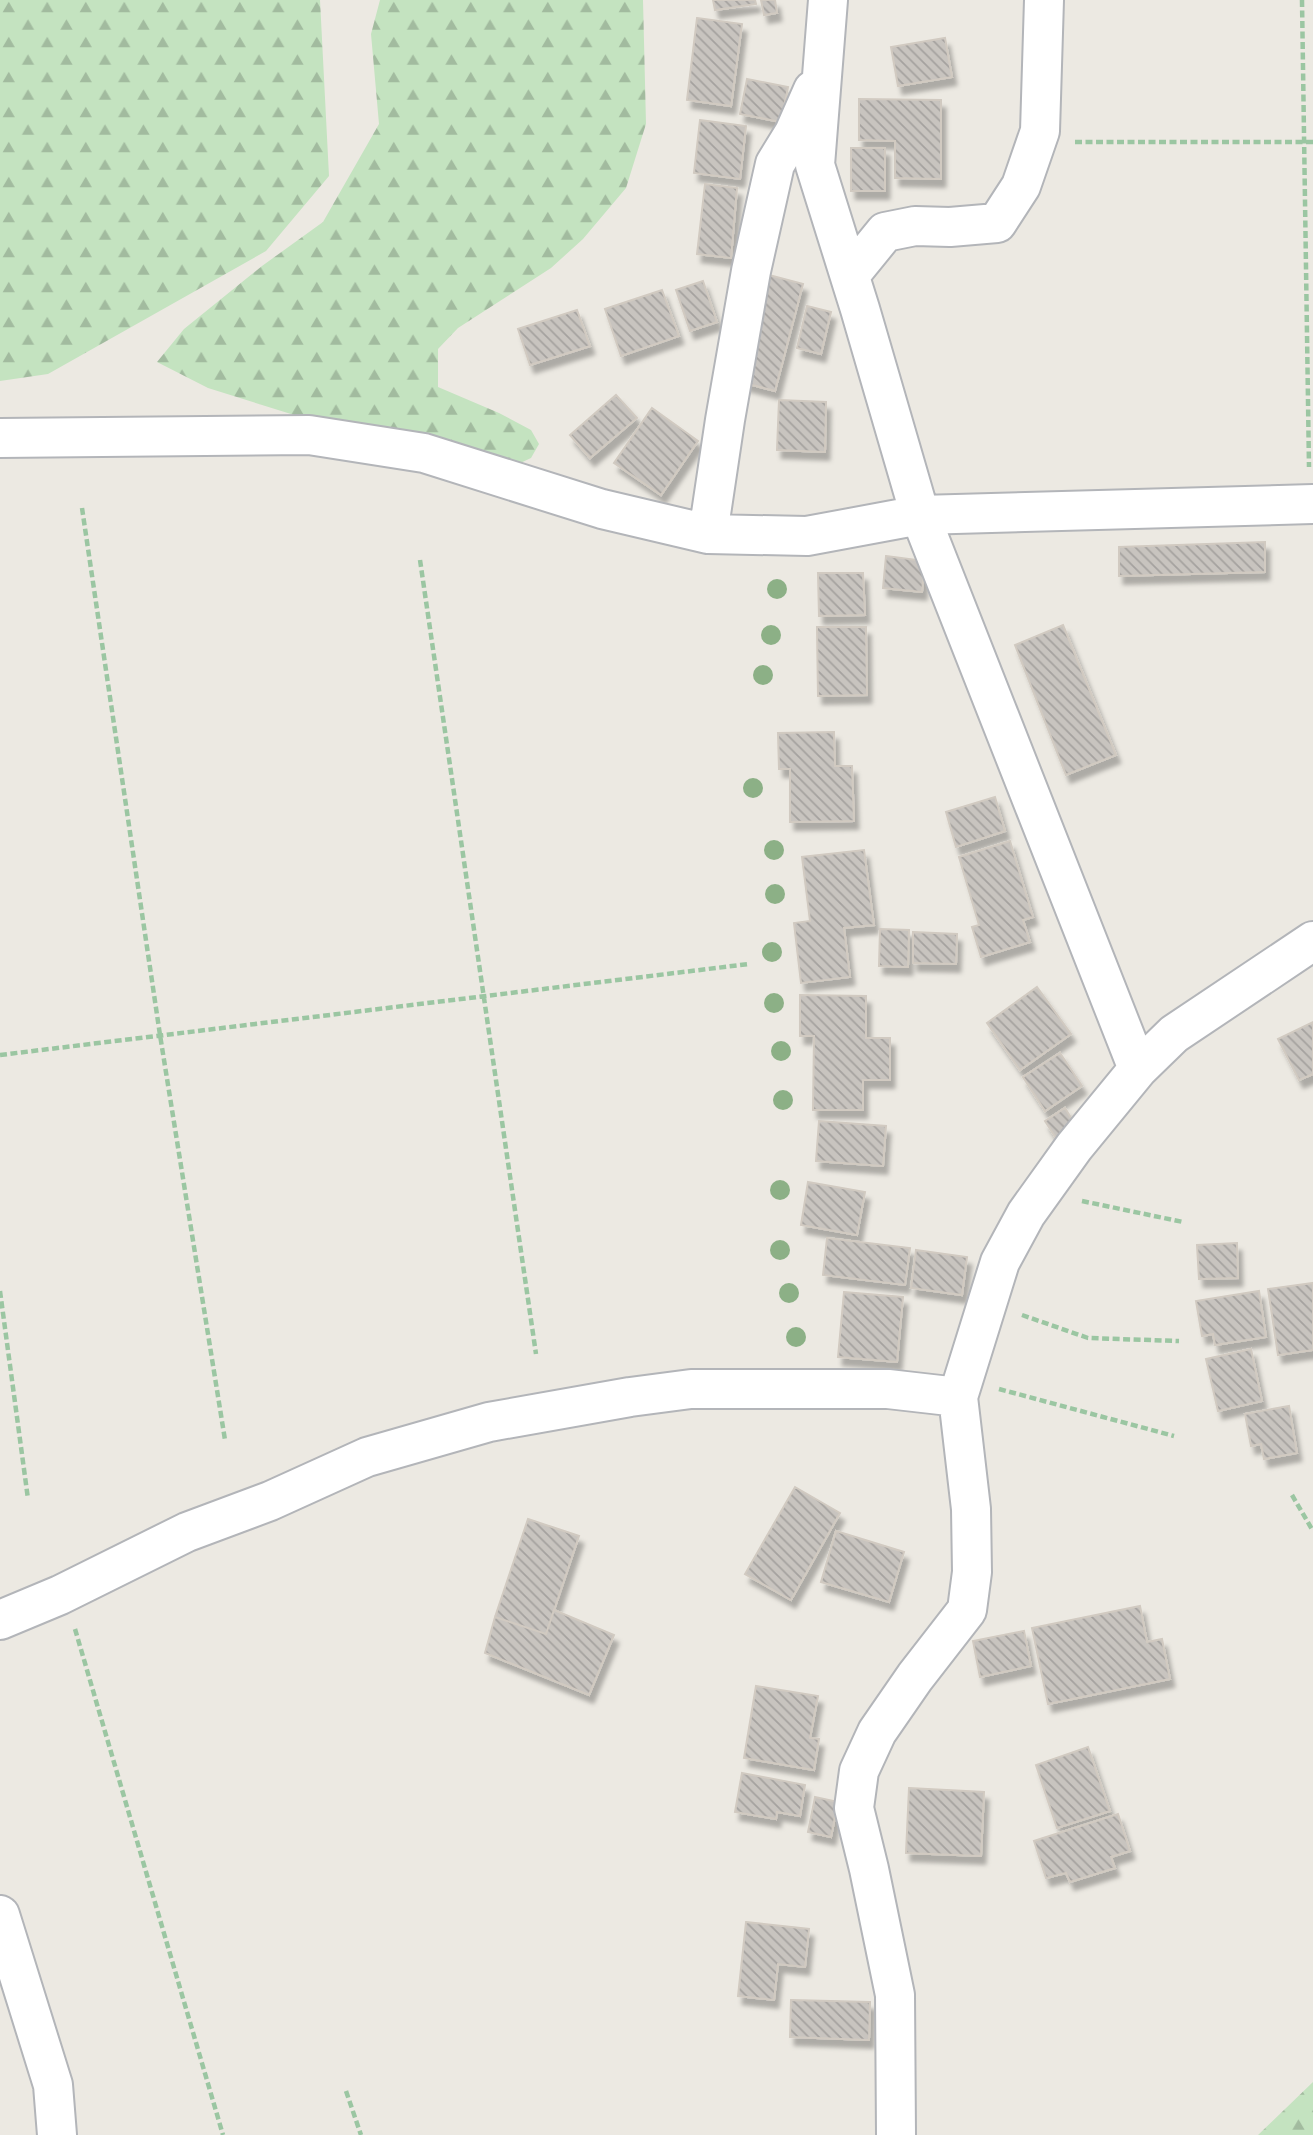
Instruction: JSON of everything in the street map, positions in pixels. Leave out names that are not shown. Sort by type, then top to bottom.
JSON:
[{"type":"street","points":[[828,0],[815,165],[920,515],[1138,1069]]},
{"type":"street","points":[[850,275],[885,232],[915,226],[950,227],[997,223],[1021,186],[1040,131],[1044,0]]},
{"type":"street","points":[[708,534],[749,284],[775,164],[793,133],[824,66]]},
{"type":"street","points":[[0,438],[309,435],[425,453],[602,509],[708,534],[807,536],[920,515],[1311,489]]},
{"type":"street","points":[[896,2135],[895,1995],[854,1808],[859,1771],[877,1732],[967,1610],[972,1573],[974,1392],[1000,1262],[1020,1226],[1074,1147],[1138,1069],[1174,1034],[1313,941]]},
{"type":"street","points":[[0,1620],[60,1595],[187,1532],[270,1501],[367,1458],[489,1422],[691,1389],[974,1392]]},
{"type":"street","points":[[0,1915],[53,2085],[57,2135]]},
{"type":"path","points":[[1302,0],[1311,489]]},
{"type":"path","points":[[1067,142],[1313,142]]},
{"type":"path","points":[[82,508],[160,1035],[225,1440]]},
{"type":"path","points":[[420,560],[536,1354]]},
{"type":"path","points":[[0,1055],[749,964]]},
{"type":"path","points":[[1071,1198],[1184,1222]]},
{"type":"path","points":[[0,1291],[28,1499]]},
{"type":"path","points":[[1012,1312],[1088,1338],[1179,1340]]},
{"type":"path","points":[[974,1392],[1174,1436]]},
{"type":"path","points":[[1292,1494],[1313,1531]]},
{"type":"path","points":[[73,1622],[223,2135]]},
{"type":"path","points":[[346,2091],[361,2135]]},
{"type":"green space","points":[[0,0],[320,0],[329,176],[266,251],[48,374],[0,381]]},
{"type":"green space","points":[[380,0],[643,0],[646,124],[626,188],[583,239],[551,268],[458,328],[438,349],[438,387],[531,430],[539,444],[531,458],[516,465],[307,419],[208,388],[157,362],[184,329],[262,266],[323,222],[379,124],[371,34]]},
{"type":"green space","points":[[1313,2082],[1313,2135],[1258,2135]]},
{"type":"building","points":[[713,0],[755,0],[756,4],[715,10]]},
{"type":"building","points":[[761,0],[775,0],[777,13],[764,15]]},
{"type":"building","points":[[697,18],[742,24],[731,106],[687,100]]},
{"type":"building","points":[[945,38],[952,77],[898,86],[891,47]]},
{"type":"building","points":[[747,79],[788,87],[781,122],[740,114]]},
{"type":"building","points":[[859,99],[941,100],[941,179],[895,178],[895,141],[859,140]]},
{"type":"building","points":[[700,120],[746,126],[740,179],[694,173]]},
{"type":"building","points":[[851,148],[885,148],[885,191],[851,191]]},
{"type":"building","points":[[705,184],[737,188],[731,258],[697,254]]},
{"type":"building","points":[[769,275],[803,284],[775,391],[741,382]]},
{"type":"building","points":[[703,281],[717,322],[690,331],[676,290]]},
{"type":"building","points":[[662,290],[679,336],[621,356],[605,309]]},
{"type":"building","points":[[807,306],[831,312],[821,354],[797,348]]},
{"type":"building","points":[[577,310],[590,346],[530,365],[518,329]]},
{"type":"building","points":[[616,395],[637,418],[590,458],[570,435]]},
{"type":"building","points":[[779,400],[826,402],[825,452],[777,450]]},
{"type":"building","points":[[652,408],[698,441],[661,495],[614,463]]},
{"type":"building","points":[[1265,542],[1265,572],[1119,576],[1119,547]]},
{"type":"building","points":[[886,556],[925,561],[922,592],[883,588]]},
{"type":"building","points":[[818,573],[863,573],[865,615],[819,616]]},
{"type":"building","points":[[1063,625],[1116,755],[1066,775],[1015,645]]},
{"type":"building","points":[[817,627],[866,627],[867,695],[818,696]]},
{"type":"building","points":[[834,732],[835,766],[852,766],[854,821],[790,822],[790,769],[779,769],[778,733]]},
{"type":"building","points":[[995,797],[1005,831],[956,847],[946,812]]},
{"type":"building","points":[[1010,841],[1033,917],[1023,920],[1030,942],[981,957],[972,927],[979,925],[959,857]]},
{"type":"building","points":[[864,850],[874,925],[844,928],[850,977],[801,983],[794,923],[810,921],[802,857]]},
{"type":"building","points":[[880,929],[909,930],[908,967],[879,966]]},
{"type":"building","points":[[913,932],[957,934],[956,964],[913,963]]},
{"type":"building","points":[[1037,987],[1071,1034],[1020,1070],[987,1023]]},
{"type":"building","points":[[800,995],[866,996],[866,1038],[890,1038],[890,1080],[863,1080],[863,1110],[813,1110],[814,1036],[800,1036]]},
{"type":"building","points":[[1313,1022],[1313,1074],[1299,1080],[1278,1039]]},
{"type":"building","points":[[1060,1053],[1082,1086],[1045,1111],[1023,1077]]},
{"type":"building","points":[[1065,1108],[1076,1126],[1056,1138],[1045,1121]]},
{"type":"building","points":[[819,1121],[886,1126],[883,1166],[816,1161]]},
{"type":"building","points":[[808,1182],[865,1192],[857,1235],[801,1225]]},
{"type":"building","points":[[827,1238],[910,1248],[905,1285],[823,1275]]},
{"type":"building","points":[[1237,1243],[1238,1278],[1199,1279],[1197,1245]]},
{"type":"building","points":[[916,1250],[967,1257],[962,1295],[911,1288]]},
{"type":"building","points":[[1313,1283],[1313,1350],[1278,1355],[1268,1289]]},
{"type":"building","points":[[1259,1291],[1266,1337],[1215,1345],[1213,1334],[1202,1336],[1196,1301]]},
{"type":"building","points":[[844,1292],[903,1297],[897,1362],[838,1357]]},
{"type":"building","points":[[1251,1349],[1262,1401],[1218,1411],[1206,1359]]},
{"type":"building","points":[[1289,1406],[1297,1453],[1264,1459],[1261,1444],[1251,1446],[1245,1414]]},
{"type":"building","points":[[795,1487],[840,1513],[791,1600],[745,1574]]},
{"type":"building","points":[[528,1519],[579,1536],[546,1634],[495,1617]]},
{"type":"building","points":[[836,1531],[904,1552],[889,1602],[821,1582]]},
{"type":"building","points":[[1140,1606],[1147,1642],[1162,1639],[1170,1679],[1048,1704],[1032,1628]]},
{"type":"building","points":[[554,1610],[614,1635],[589,1695],[485,1653],[495,1617],[546,1634]]},
{"type":"building","points":[[1024,1631],[1031,1666],[980,1677],[973,1641]]},
{"type":"building","points":[[756,1686],[818,1696],[810,1738],[819,1739],[814,1770],[744,1758]]},
{"type":"building","points":[[1088,1747],[1110,1811],[1057,1828],[1036,1765]]},
{"type":"building","points":[[742,1773],[805,1785],[800,1816],[777,1812],[776,1819],[735,1812]]},
{"type":"building","points":[[909,1788],[984,1792],[981,1856],[906,1853]]},
{"type":"building","points":[[815,1797],[838,1802],[831,1837],[808,1832]]},
{"type":"building","points":[[1118,1814],[1130,1851],[1111,1857],[1115,1868],[1070,1882],[1066,1873],[1046,1878],[1034,1841]]},
{"type":"building","points":[[746,1922],[809,1929],[805,1967],[778,1964],[774,2000],[738,1996]]},
{"type":"building","points":[[791,2000],[870,2002],[869,2040],[790,2037]]}]
